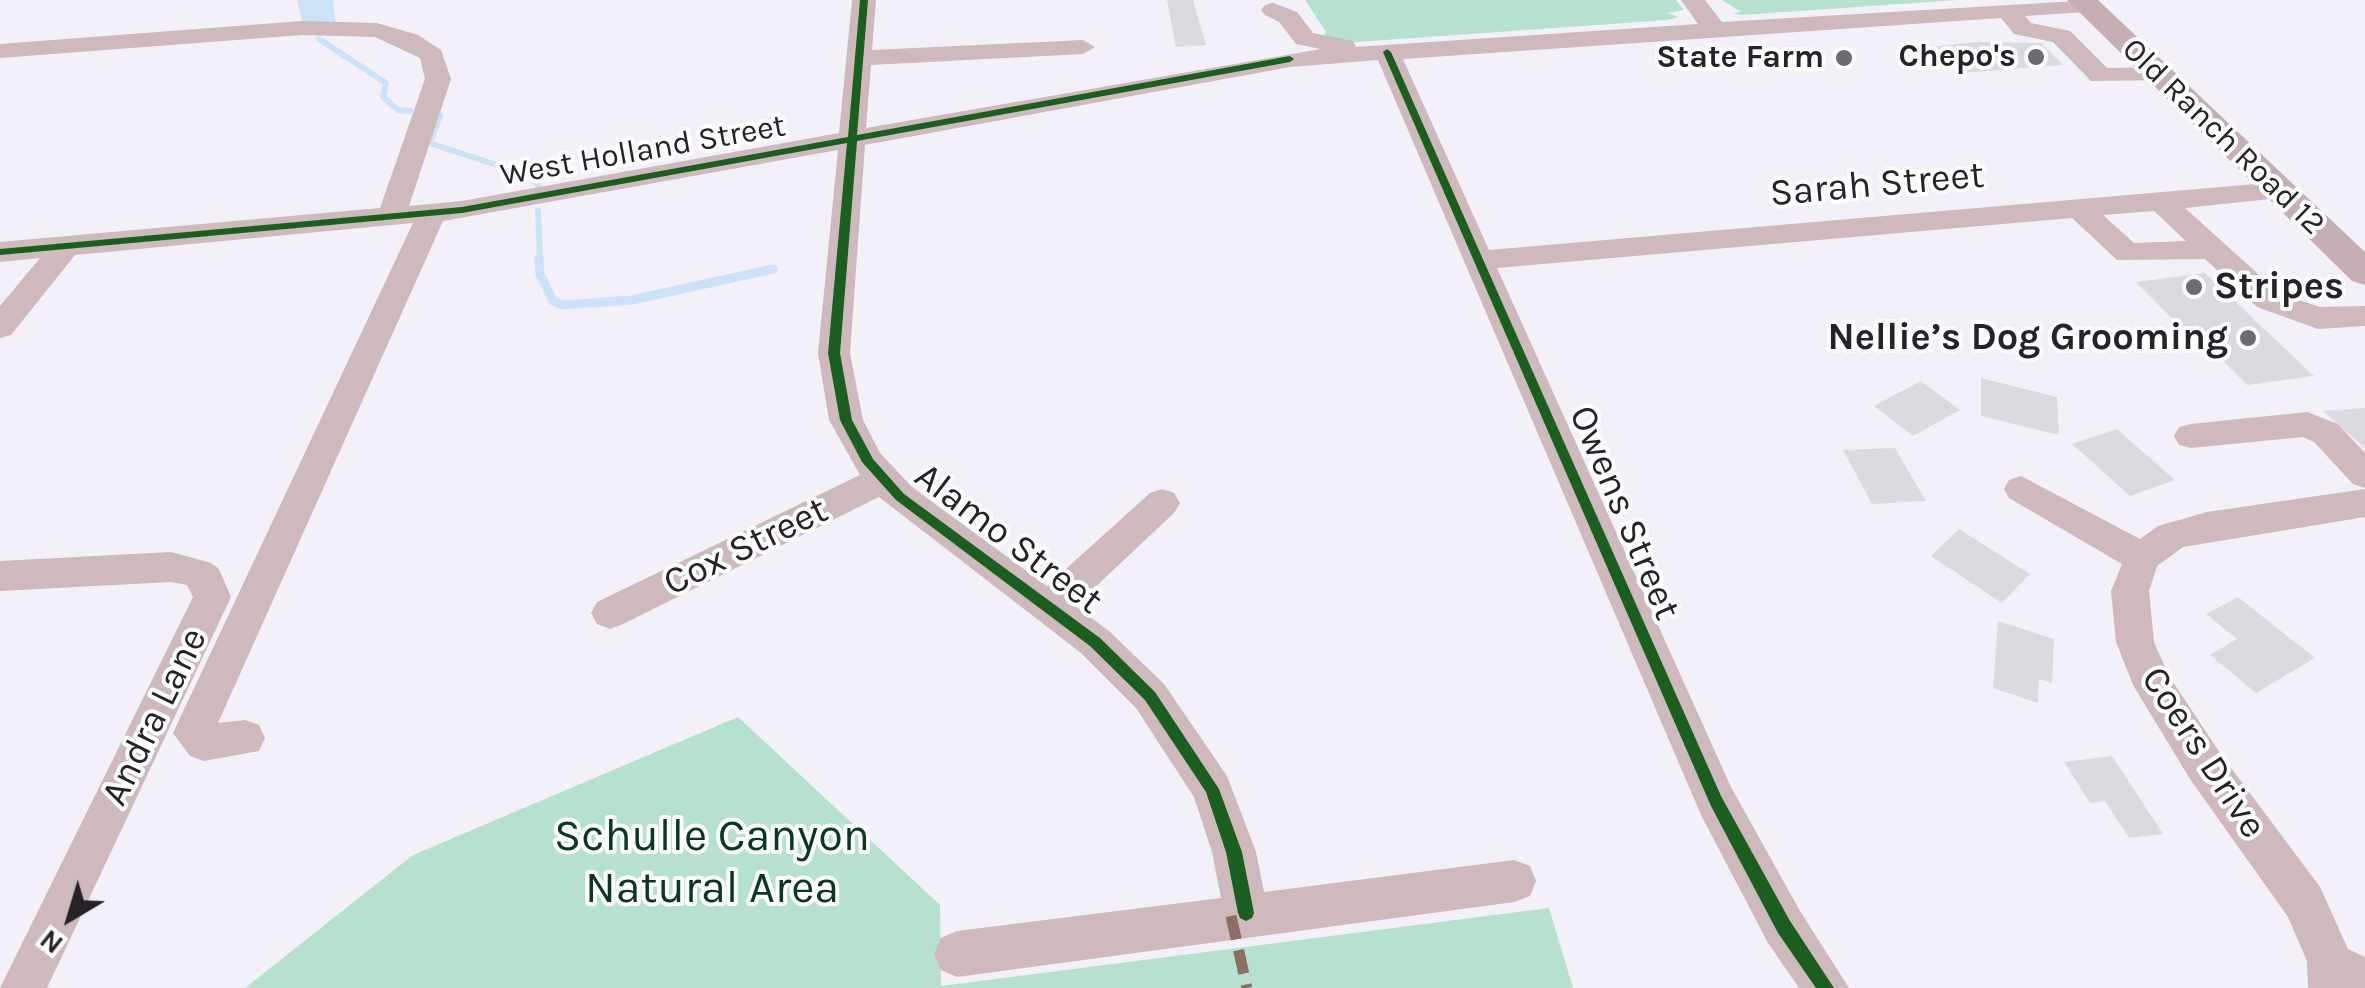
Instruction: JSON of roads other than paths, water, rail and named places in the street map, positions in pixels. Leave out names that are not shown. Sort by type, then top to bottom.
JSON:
[{"type":"main road","name":"Old Ranch Road 12","points":[[2083,2],[2365,273]]},
{"type":"street","points":[[342,0],[343,28]]},
{"type":"street","name":"Alamo Street","points":[[864,0],[849,142],[834,375],[855,440],[882,480],[1122,666],[1194,756],[1226,822],[1246,913]]},
{"type":"street","points":[[1693,0],[1714,29]]},
{"type":"street","name":"West Holland Street","points":[[0,252],[432,214],[849,142],[1290,59],[2083,2]]},
{"type":"street","points":[[1271,5],[1288,17],[1297,34],[1317,44],[1371,44],[1396,51]]},
{"type":"street","points":[[1271,5],[1290,59]]},
{"type":"street","points":[[2005,9],[2023,28],[2061,36],[2100,76],[2158,75]]},
{"type":"street","points":[[0,51],[343,28],[409,40],[436,62],[436,90],[391,218]]},
{"type":"street","points":[[858,58],[1083,47]]},
{"type":"street","name":"Owens Street","points":[[1396,51],[1716,802],[1784,928],[1826,988]]},
{"type":"street","name":"Sarah Street","points":[[1482,260],[2279,191]]},
{"type":"street","points":[[2160,201],[2268,300],[2318,318],[2365,316]]},
{"type":"street","points":[[2078,208],[2127,253],[2212,249]]},
{"type":"street","points":[[244,738],[204,742],[192,733],[432,214]]},
{"type":"street","points":[[0,327],[66,246]]},
{"type":"street","points":[[2191,436],[2307,424],[2326,434],[2365,475]]},
{"type":"street","name":"Cox Street","points":[[610,613],[882,480]]},
{"type":"street","points":[[2021,489],[2142,558],[2160,542],[2190,529],[2365,504]]},
{"type":"street","name":"Alamo Street","points":[[1049,606],[1162,503]]},
{"type":"street","name":"Coers Drive","points":[[2142,558],[2130,591],[2131,626],[2141,661],[2186,739],[2304,902],[2342,978]]},
{"type":"street","name":"Andra Lane","points":[[0,576],[171,567],[198,573],[206,580],[212,598],[24,988]]},
{"type":"street","points":[[958,954],[1246,913],[1514,881]]},
{"type":"waterway","points":[[315,0],[318,24]]},
{"type":"waterway","points":[[319,39],[386,83],[383,97],[398,110],[410,111]]},
{"type":"waterway","points":[[440,115],[430,143],[533,177],[538,186]]},
{"type":"waterway","points":[[538,211],[540,260]]},
{"type":"waterway","points":[[539,258],[540,274],[553,301],[562,305],[632,300],[773,269]]},
{"type":"place","name":"Chepo's","points":[[2036,57]]},
{"type":"place","name":"State Farm","points":[[1844,58]]},
{"type":"place","name":"Stripes","points":[[2194,287]]},
{"type":"place","name":"Nellie’s Dog Grooming","points":[[2248,338]]},
{"type":"park label","name":"Schulle Canyon Natural Area","points":[[712,863]]}]
